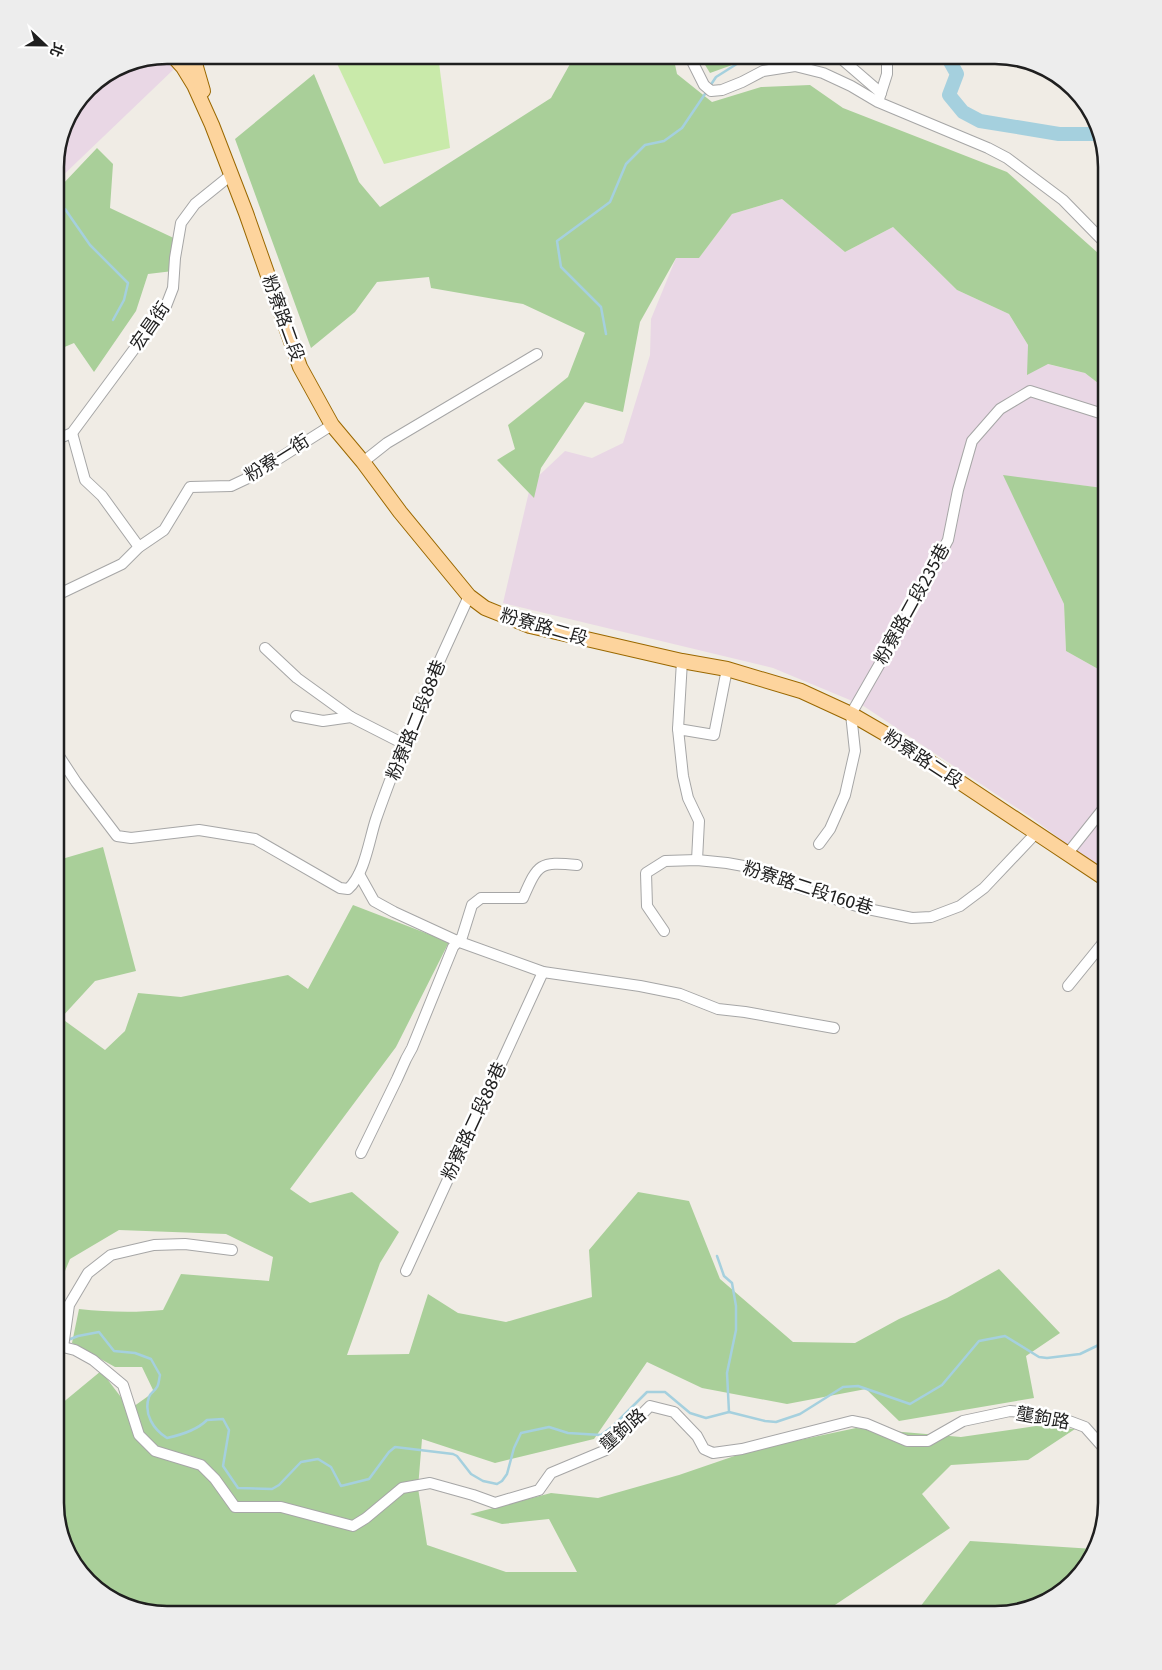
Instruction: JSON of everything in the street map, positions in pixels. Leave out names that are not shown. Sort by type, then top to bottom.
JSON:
[{"type":"main road","name":"粉寮路二段","points":[[194,64],[212,125],[300,367],[332,425],[363,462],[400,512],[470,596],[485,608],[530,626],[682,661],[727,669],[801,691],[851,714],[901,743],[1098,874]]},
{"type":"street","points":[[694,64],[707,88],[722,90],[742,82],[763,70],[795,66],[823,73],[1007,158],[1063,200],[1098,236]]},
{"type":"street","points":[[846,64],[879,98]]},
{"type":"street","points":[[879,98],[887,74],[887,64]]},
{"type":"street","name":"宏昌街","points":[[72,433],[166,306],[173,288],[175,258],[182,223],[196,204],[231,175]]},
{"type":"street","points":[[363,462],[387,443],[537,354]]},
{"type":"street","name":"粉寮路二段235巷","points":[[851,714],[948,540],[958,490],[972,441],[1000,409],[1030,391],[1098,412]]},
{"type":"street","name":"粉寮一街","points":[[64,592],[122,564],[139,546],[164,530],[190,487],[231,486],[248,478],[332,425]]},
{"type":"street","points":[[64,436],[72,433],[85,480],[102,496],[139,546]]},
{"type":"street","name":"粉寮路二段88巷","points":[[359,874],[377,817],[404,744],[424,695],[470,596]]},
{"type":"street","points":[[265,648],[297,678],[351,717],[404,744]]},
{"type":"street","points":[[682,661],[678,729],[686,791],[699,821],[698,860]]},
{"type":"street","points":[[678,729],[714,735],[727,669]]},
{"type":"street","points":[[818,844],[830,828],[845,795],[856,751],[851,714]]},
{"type":"street","points":[[296,716],[322,721],[351,717]]},
{"type":"street","points":[[64,764],[117,836],[131,838],[199,830],[218,832],[255,839],[340,888],[348,889],[354,884],[359,874]]},
{"type":"street","points":[[1068,853],[1098,815]]},
{"type":"street","name":"粉寮路二段160巷","points":[[664,931],[648,906],[646,873],[665,861],[698,860],[760,869],[779,881],[863,908],[912,918],[931,917],[960,906],[984,888],[1037,832]]},
{"type":"street","points":[[361,1153],[412,1048],[457,941],[462,937],[472,905],[481,898],[522,898],[533,875],[546,864],[554,862],[577,865]]},
{"type":"street","points":[[359,874],[374,901],[394,912],[457,941],[543,972],[640,986],[680,994],[718,1009],[834,1028]]},
{"type":"street","points":[[1068,986],[1098,949]]},
{"type":"street","name":"粉寮路二段88巷","points":[[406,1271],[543,972]]},
{"type":"street","points":[[64,1326],[69,1305],[88,1273],[111,1254],[154,1245],[185,1244],[232,1250]]},
{"type":"street","name":"壟鉤路","points":[[64,1349],[76,1350],[93,1360],[123,1385],[139,1435],[155,1451],[201,1465],[215,1479],[235,1506],[282,1507],[353,1526],[366,1518],[402,1488],[430,1483],[495,1503],[539,1490],[551,1473],[606,1450],[650,1406],[674,1412],[697,1436],[704,1449],[713,1453],[742,1449],[852,1421],[867,1424],[907,1441],[928,1441],[963,1421],[1010,1411],[1030,1413],[1036,1418],[1069,1421],[1085,1427],[1098,1442]]},
{"type":"shaded area","points":[[169,64],[174,69],[64,174],[67,140],[74,121],[85,104],[99,89],[115,78],[140,67]]},
{"type":"shaded area","points":[[782,199],[845,252],[893,227],[957,290],[1009,314],[1028,345],[1047,364],[1085,373],[1098,383],[1098,487],[1004,476],[1064,604],[1066,651],[1098,669],[1098,867],[1032,818],[862,705],[773,668],[503,603],[531,483],[565,451],[592,458],[623,443],[650,355],[651,319],[676,258],[699,258],[732,214]]},
{"type":"green space","points":[[337,64],[439,64],[450,148],[384,164]]},
{"type":"green space","points":[[570,64],[675,64],[677,74],[712,102],[761,87],[810,85],[843,108],[1007,172],[1098,253],[1098,383],[1085,373],[1048,364],[1027,375],[1028,345],[1009,314],[957,290],[893,227],[845,252],[782,199],[732,214],[699,258],[676,258],[640,322],[623,412],[585,402],[541,468],[534,498],[497,460],[515,449],[508,425],[568,377],[585,333],[523,304],[431,288],[429,277],[377,282],[355,312],[311,348],[235,139],[314,74],[359,182],[380,207],[551,98]]},
{"type":"green space","points":[[704,64],[735,64],[710,73]]},
{"type":"green space","points":[[97,148],[113,164],[110,208],[180,241],[173,271],[148,274],[136,311],[94,372],[74,343],[64,347],[64,183]]},
{"type":"green space","points":[[1003,475],[1098,487],[1098,669],[1066,651],[1064,604]]},
{"type":"green space","points":[[103,847],[136,971],[95,981],[64,1015],[64,858]]},
{"type":"green space","points":[[353,905],[449,942],[396,1047],[290,1189],[310,1203],[352,1192],[399,1232],[380,1263],[347,1355],[409,1354],[428,1294],[458,1313],[506,1322],[592,1297],[589,1250],[638,1192],[689,1201],[720,1279],[793,1342],[855,1343],[899,1319],[947,1298],[999,1269],[1060,1333],[1026,1356],[1034,1398],[899,1421],[866,1389],[787,1404],[702,1388],[647,1362],[594,1439],[495,1463],[422,1439],[418,1488],[427,1545],[506,1572],[577,1572],[549,1519],[502,1524],[470,1514],[551,1493],[598,1498],[679,1475],[752,1450],[856,1428],[961,1437],[1036,1426],[1075,1429],[1028,1460],[951,1465],[922,1494],[950,1528],[833,1606],[160,1606],[147,1604],[121,1596],[99,1581],[78,1555],[67,1530],[64,1503],[64,1402],[101,1371],[130,1409],[154,1392],[142,1367],[115,1367],[72,1343],[79,1309],[121,1312],[163,1310],[181,1274],[269,1281],[273,1257],[226,1234],[119,1230],[70,1259],[64,1273],[64,1020],[105,1050],[125,1031],[138,993],[181,997],[288,975],[308,989]]},
{"type":"green space","points":[[970,1541],[1087,1549],[1077,1566],[1058,1585],[1022,1603],[995,1606],[921,1606]]},
{"type":"waterway","points":[[710,86],[716,77],[737,64]]},
{"type":"waterway","points":[[951,64],[957,74],[949,95],[963,112],[980,121],[1059,134],[1092,134]]},
{"type":"waterway","points":[[606,334],[601,307],[561,267],[557,241],[610,202],[626,164],[645,145],[664,141],[682,128],[707,91]]},
{"type":"waterway","points":[[64,209],[90,245],[128,283],[124,300],[113,320]]},
{"type":"waterway","points":[[717,1256],[724,1276],[732,1283],[736,1306],[736,1330],[727,1373],[729,1412]]},
{"type":"waterway","points":[[68,1340],[99,1332],[114,1351],[135,1353],[151,1359],[160,1375],[158,1386],[150,1394],[147,1409],[151,1421],[158,1431],[167,1438],[188,1432],[207,1420],[223,1419],[229,1430],[223,1466],[238,1488],[272,1489],[279,1485],[301,1462],[318,1459],[331,1467],[341,1486],[369,1479],[389,1452],[395,1447],[453,1454],[457,1456],[471,1474],[483,1481],[497,1484],[507,1474],[514,1448],[521,1433],[549,1427],[568,1433],[601,1435],[613,1426],[647,1392],[665,1392],[690,1413],[706,1418],[729,1412],[776,1422],[800,1414],[843,1387],[858,1386],[910,1404],[942,1385],[979,1341],[1005,1336],[1039,1357],[1047,1358],[1080,1354],[1098,1345]]}]
